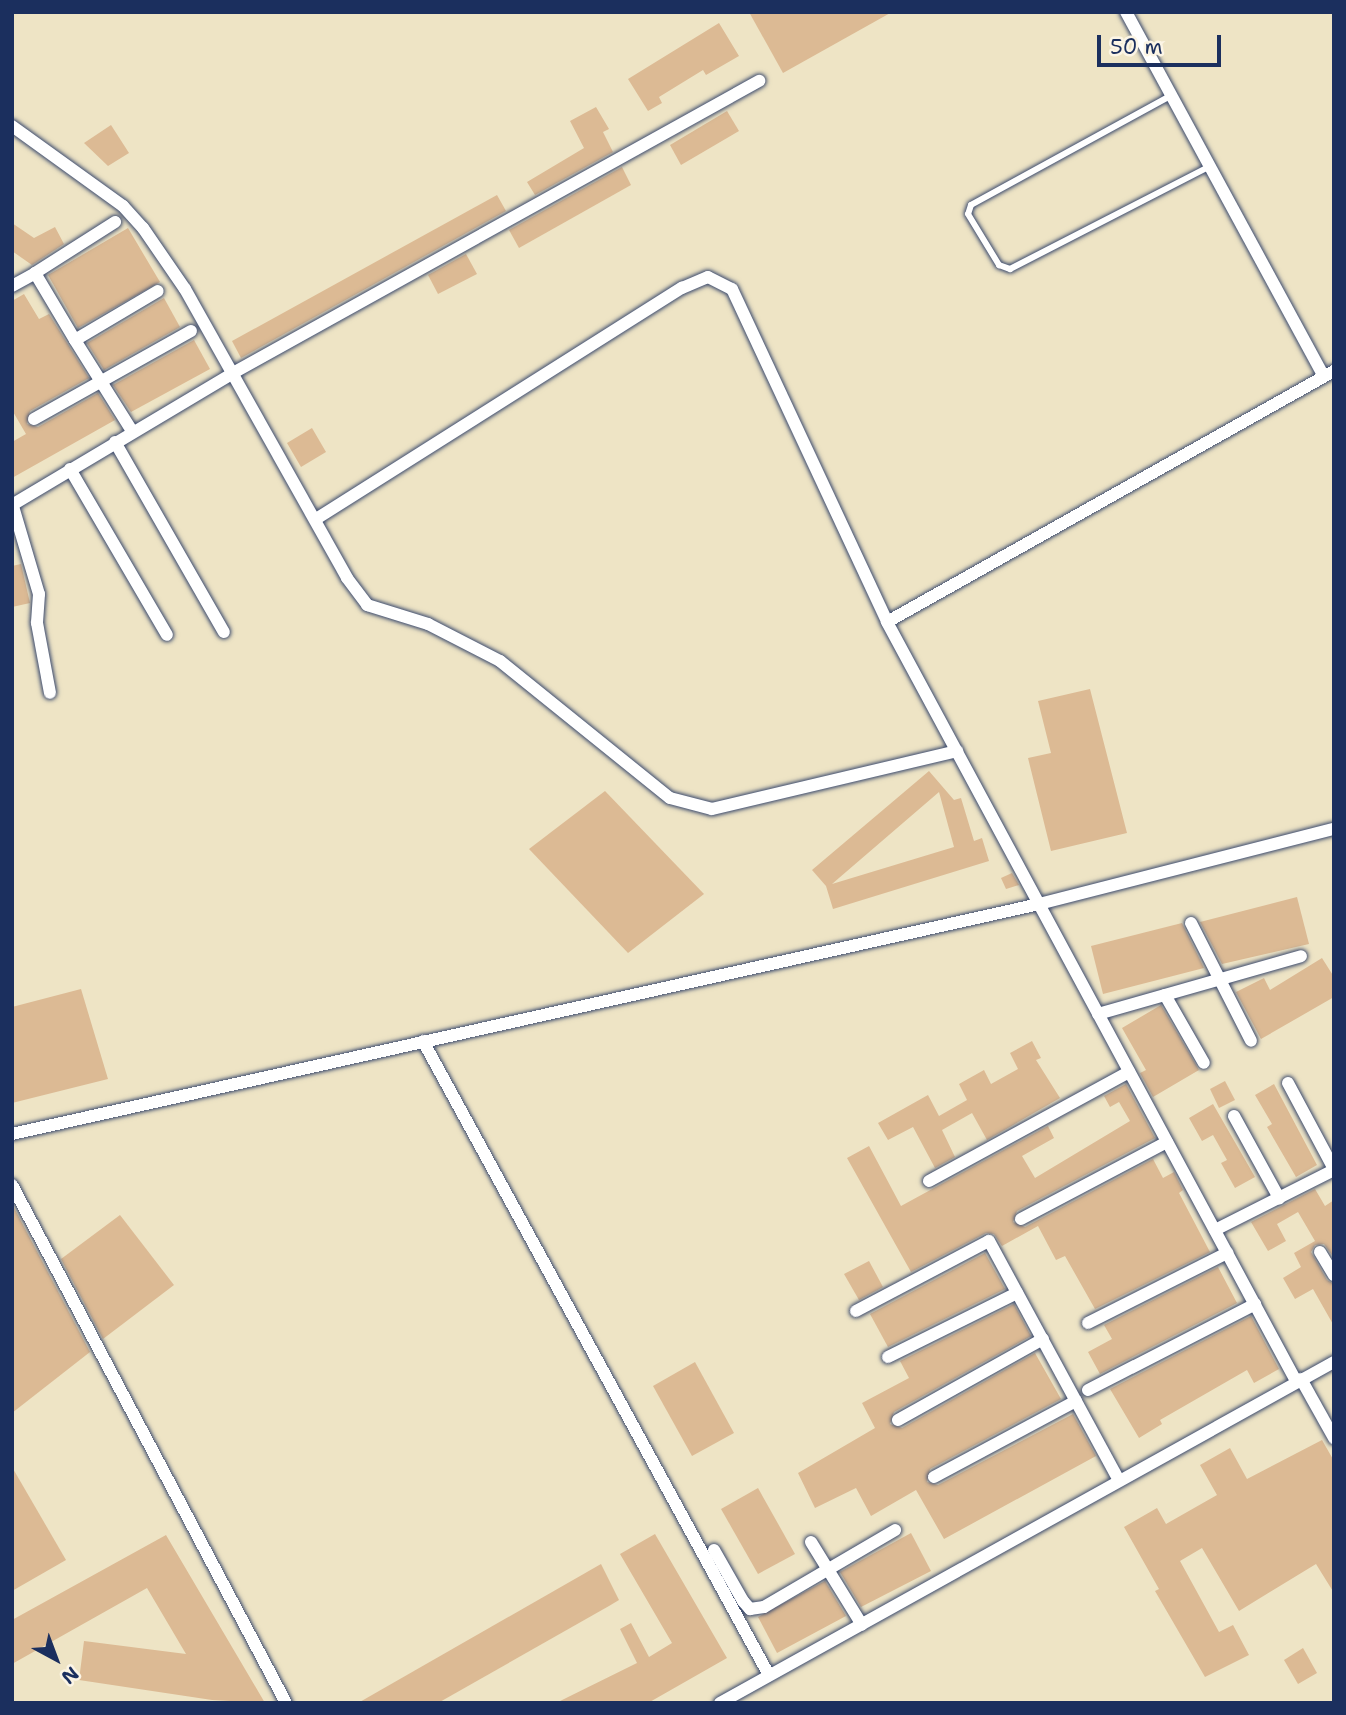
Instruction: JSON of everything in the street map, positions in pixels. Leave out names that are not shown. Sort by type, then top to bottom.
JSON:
[{"type":"street","points":[[887,622],[1329,374],[1126,12]]},
{"type":"street","points":[[50,692],[37,623],[39,594],[13,504],[233,373],[759,81]]},
{"type":"street","points":[[13,128],[123,206],[143,228],[233,373],[347,578],[367,605],[428,624],[500,661],[670,798],[712,809],[957,751]]},
{"type":"street","points":[[12,286],[115,222]]},
{"type":"street","points":[[35,273],[132,432]]},
{"type":"street","points":[[316,519],[682,288],[708,277],[732,289],[887,622],[1227,1253],[1334,1438]]},
{"type":"street","points":[[75,340],[158,291]]},
{"type":"street","points":[[34,419],[191,331]]},
{"type":"street","points":[[115,442],[224,632]]},
{"type":"street","points":[[70,469],[167,635]]},
{"type":"street","points":[[12,1134],[1039,904],[1334,829]]},
{"type":"street","points":[[1191,923],[1217,980],[1251,1041]]},
{"type":"street","points":[[1098,1014],[1301,956]]},
{"type":"street","points":[[1165,995],[1204,1063]]},
{"type":"street","points":[[424,1041],[769,1675]]},
{"type":"street","points":[[929,1181],[1129,1072]]},
{"type":"street","points":[[1215,1230],[1334,1169],[1288,1083]]},
{"type":"street","points":[[1234,1116],[1279,1198]]},
{"type":"street","points":[[1021,1219],[1167,1142]]},
{"type":"street","points":[[12,1185],[286,1703]]},
{"type":"street","points":[[856,1311],[989,1241],[1119,1480]]},
{"type":"street","points":[[1321,1252],[1334,1275]]},
{"type":"street","points":[[1088,1322],[1227,1253]]},
{"type":"street","points":[[888,1357],[1017,1293]]},
{"type":"street","points":[[1088,1390],[1255,1304]]},
{"type":"street","points":[[898,1420],[1043,1339]]},
{"type":"street","points":[[720,1703],[1334,1362]]},
{"type":"street","points":[[934,1477],[1076,1401]]},
{"type":"street","points":[[714,1550],[750,1609],[764,1607],[895,1530]]},
{"type":"street","points":[[811,1542],[862,1625]]},
{"type":"lane","points":[[1172,95],[971,205],[968,214],[999,265],[1010,270],[1210,166]]},
{"type":"building","points":[[749,12],[892,12],[783,73]]},
{"type":"building","points":[[719,23],[739,56],[706,75],[703,70],[659,97],[662,103],[648,111],[628,79]]},
{"type":"building","points":[[596,107],[609,129],[603,132],[613,152],[535,195],[527,182],[584,148],[570,121]]},
{"type":"building","points":[[727,111],[739,131],[681,165],[670,145]]},
{"type":"building","points":[[111,125],[129,153],[108,166],[84,143]]},
{"type":"building","points":[[622,167],[631,185],[519,248],[509,230]]},
{"type":"building","points":[[497,195],[506,211],[241,358],[232,341]]},
{"type":"building","points":[[12,223],[34,238],[55,227],[64,244],[32,265],[12,251]]},
{"type":"building","points":[[128,228],[160,282],[78,328],[48,275]]},
{"type":"building","points":[[466,254],[477,274],[438,294],[428,275]]},
{"type":"building","points":[[24,294],[39,319],[49,314],[89,378],[30,411],[27,424],[38,427],[98,393],[115,420],[12,478],[12,442],[26,434],[12,410],[12,301]]},
{"type":"building","points":[[164,298],[180,327],[104,370],[87,343]]},
{"type":"building","points":[[194,340],[210,369],[131,412],[113,385]]},
{"type":"building","points":[[312,428],[326,452],[301,467],[287,443]]},
{"type":"building","points":[[21,564],[30,603],[12,607],[12,566]]},
{"type":"building","points":[[1090,689],[1127,833],[1051,851],[1028,758],[1051,753],[1038,701]]},
{"type":"building","points":[[929,771],[954,800],[961,798],[974,841],[982,838],[989,861],[833,909],[826,886],[812,870]],"holes":[[[939,792],[954,847],[832,884]]]},
{"type":"building","points":[[605,791],[704,894],[628,953],[529,849]]},
{"type":"building","points":[[1012,873],[1019,885],[1006,889],[1001,878]]},
{"type":"building","points":[[1297,897],[1309,944],[1222,964],[1200,922]]},
{"type":"building","points":[[1182,923],[1204,968],[1103,994],[1091,946]]},
{"type":"building","points":[[1322,958],[1334,977],[1334,997],[1261,1039],[1236,992],[1264,978],[1270,990]]},
{"type":"building","points":[[81,989],[108,1079],[12,1103],[12,1007]]},
{"type":"building","points":[[1161,1005],[1199,1070],[1153,1097],[1140,1073],[1146,1070],[1122,1028]]},
{"type":"building","points":[[1032,1041],[1041,1058],[1036,1060],[1060,1098],[987,1140],[972,1113],[942,1130],[955,1157],[935,1168],[913,1127],[888,1140],[878,1123],[928,1095],[939,1116],[967,1100],[959,1084],[984,1070],[991,1084],[1018,1069],[1010,1053]]},
{"type":"building","points":[[1225,1081],[1235,1100],[1219,1108],[1210,1089]]},
{"type":"building","points":[[1126,1084],[1155,1138],[1017,1211],[1013,1222],[1025,1227],[1153,1159],[1163,1178],[1174,1172],[1183,1190],[1179,1193],[1210,1252],[1095,1309],[1065,1256],[1056,1260],[1038,1226],[1002,1246],[994,1234],[986,1233],[911,1272],[847,1158],[869,1146],[901,1206],[1048,1126],[1054,1138],[1022,1156],[1035,1178],[1130,1121],[1119,1102],[1110,1107],[1104,1096]]},
{"type":"building","points":[[1274,1084],[1317,1165],[1296,1177],[1267,1127],[1272,1124],[1255,1095]]},
{"type":"building","points":[[1213,1104],[1255,1177],[1235,1188],[1221,1163],[1227,1160],[1213,1135],[1202,1141],[1189,1118]]},
{"type":"building","points":[[1315,1189],[1325,1206],[1334,1200],[1334,1258],[1324,1244],[1315,1245],[1311,1252],[1327,1280],[1334,1284],[1334,1326],[1313,1289],[1295,1299],[1283,1278],[1301,1267],[1294,1253],[1315,1241],[1298,1212],[1277,1224],[1286,1241],[1268,1251],[1251,1222]]},
{"type":"building","points":[[12,1204],[90,1352],[12,1413]]},
{"type":"building","points":[[120,1215],[174,1285],[103,1339],[61,1259]]},
{"type":"building","points":[[985,1253],[1005,1289],[888,1347],[870,1314]]},
{"type":"building","points":[[869,1261],[883,1287],[859,1300],[844,1274]]},
{"type":"building","points":[[1218,1267],[1237,1303],[1100,1374],[1088,1352],[1112,1339],[1104,1325]]},
{"type":"building","points":[[1014,1304],[1031,1336],[894,1412],[890,1424],[902,1428],[1035,1353],[1061,1399],[930,1469],[927,1482],[938,1485],[1073,1414],[1096,1456],[944,1539],[916,1490],[871,1516],[856,1488],[815,1508],[798,1473],[875,1428],[862,1403],[909,1378],[900,1361]]},
{"type":"building","points":[[1251,1316],[1279,1369],[1254,1383],[1247,1370],[1160,1420],[1162,1424],[1139,1438],[1110,1389]]},
{"type":"building","points":[[695,1362],[734,1433],[692,1456],[653,1386]]},
{"type":"building","points":[[1322,1440],[1334,1461],[1334,1593],[1316,1564],[1239,1611],[1202,1548],[1180,1561],[1219,1632],[1233,1625],[1249,1655],[1205,1677],[1155,1591],[1159,1589],[1124,1527],[1157,1508],[1166,1524],[1217,1495],[1200,1465],[1230,1448],[1247,1479]]},
{"type":"building","points":[[12,1467],[66,1560],[12,1591]]},
{"type":"building","points":[[758,1488],[795,1554],[758,1574],[721,1509]]},
{"type":"building","points":[[911,1533],[931,1571],[861,1607],[840,1572]]},
{"type":"building","points":[[655,1534],[727,1658],[648,1703],[556,1703],[637,1663],[620,1629],[631,1623],[649,1657],[672,1643],[620,1554]]},
{"type":"building","points":[[166,1535],[265,1703],[212,1700],[79,1680],[84,1641],[186,1654],[147,1588],[12,1664],[12,1620]]},
{"type":"building","points":[[601,1564],[619,1600],[609,1606],[438,1703],[358,1703]]},
{"type":"building","points":[[825,1581],[846,1616],[777,1653],[758,1617]]},
{"type":"building","points":[[1303,1648],[1317,1673],[1298,1684],[1284,1660]]}]
